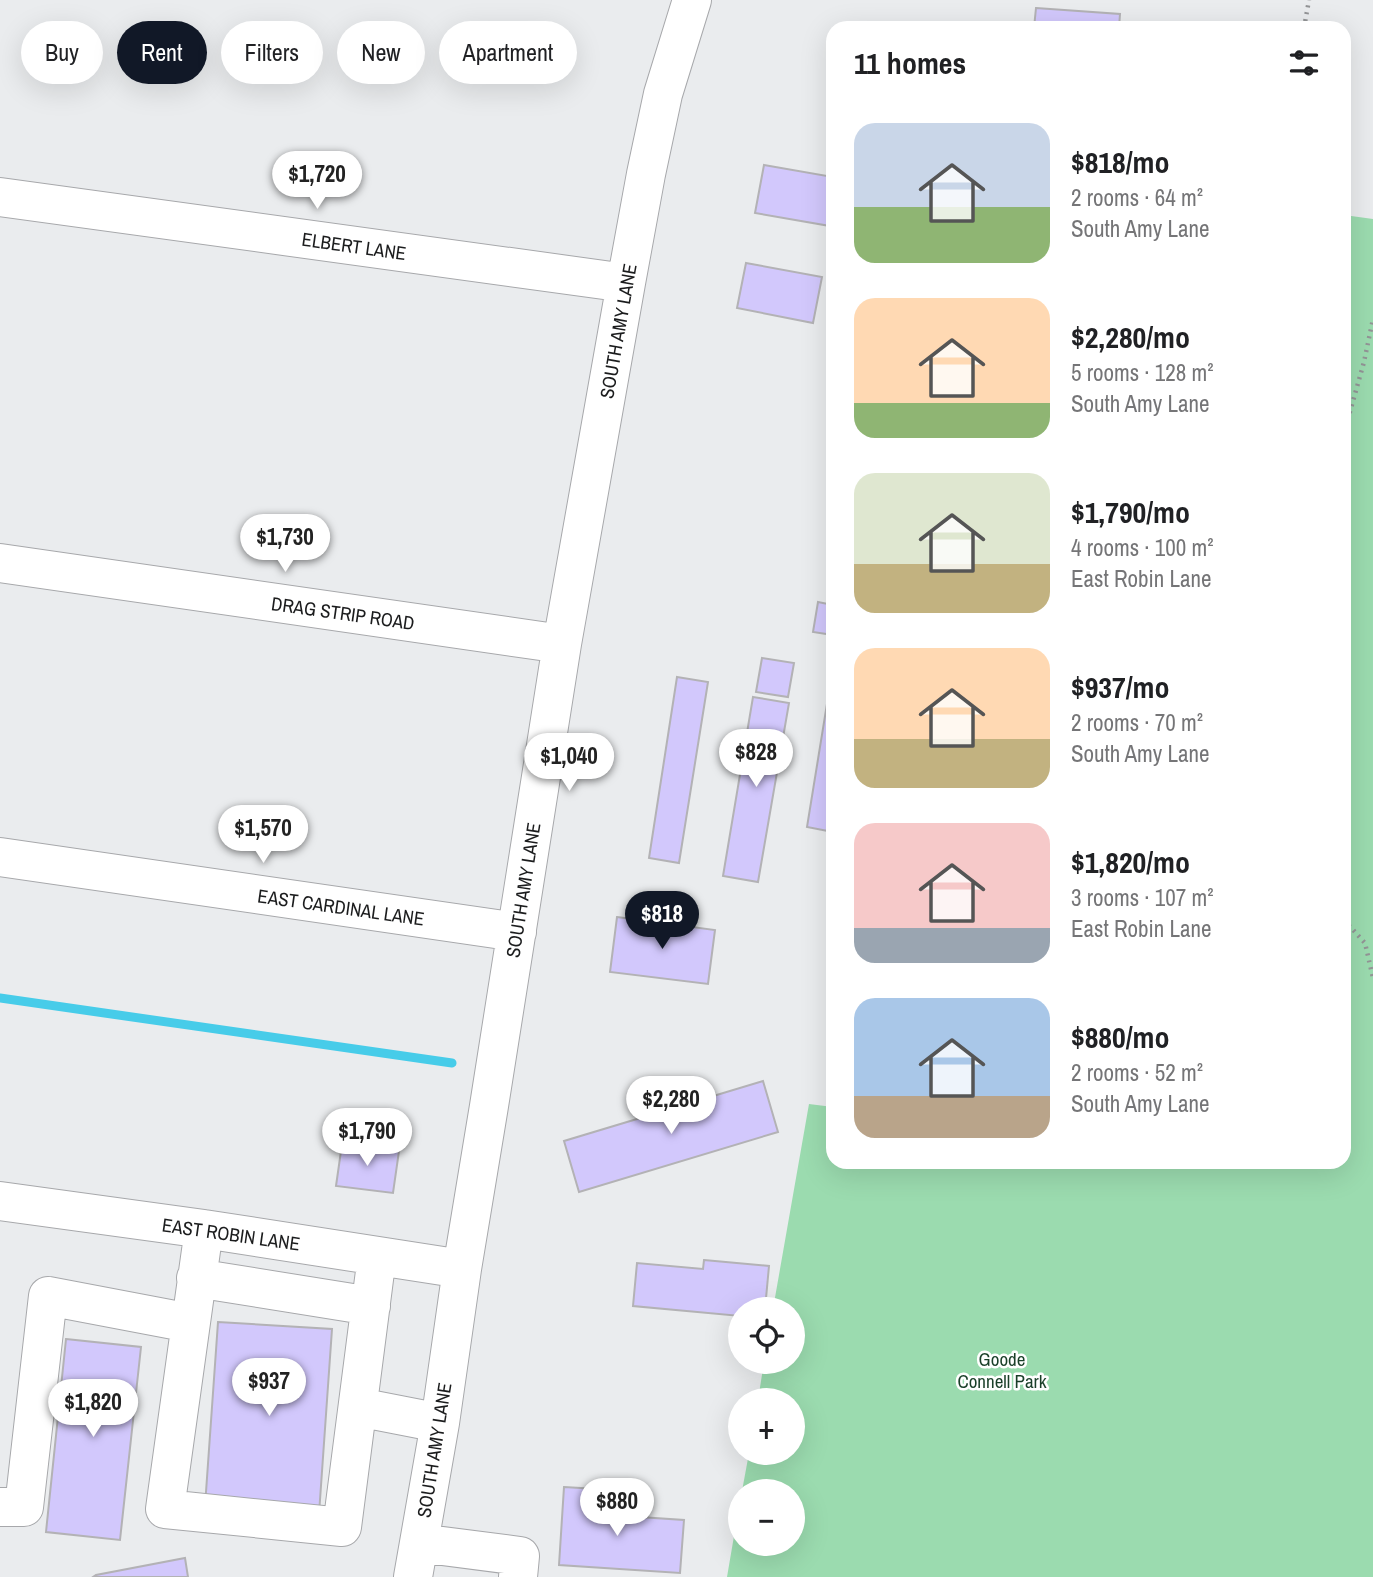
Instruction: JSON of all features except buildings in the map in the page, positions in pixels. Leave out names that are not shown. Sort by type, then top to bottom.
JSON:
[{"type":"street","name":"SOUTH AMY LANE","points":[[416,1560],[440,1423],[562,644],[646,174],[663,94],[692,0]]},
{"type":"street","name":"ELBERT LANE","points":[[0,197],[626,283]]},
{"type":"street","name":"DRAG STRIP ROAD","points":[[0,563],[562,644]]},
{"type":"street","name":"EAST CARDINAL LANE","points":[[0,857],[517,932]]},
{"type":"street","name":"EAST ROBIN LANE","points":[[0,1201],[462,1269]]},
{"type":"street","points":[[204,1229],[165,1509],[342,1527],[377,1256]]},
{"type":"street","points":[[196,1278],[371,1306]]},
{"type":"street","points":[[0,1507],[23,1507],[48,1296],[190,1323]]},
{"type":"street","points":[[358,1406],[440,1423]]},
{"type":"street","points":[[416,1560],[520,1556],[518,1577]]},
{"type":"path","points":[[1305,21],[1309,0]]},
{"type":"path","points":[[1351,408],[1373,319]]},
{"type":"path","points":[[1351,928],[1365,943],[1373,978]]},
{"type":"green space","name":"Goode Connell Park","points":[[1351,216],[1373,219],[1373,1577],[727,1577],[731,1556],[805,1556],[805,1479],[744,1479],[747,1465],[805,1465],[805,1388],[760,1388],[762,1374],[805,1374],[805,1297],[775,1297],[809,1104],[826,1106],[826,1169],[1351,1169]]},
{"type":"waterway","points":[[0,998],[452,1063]]}]
